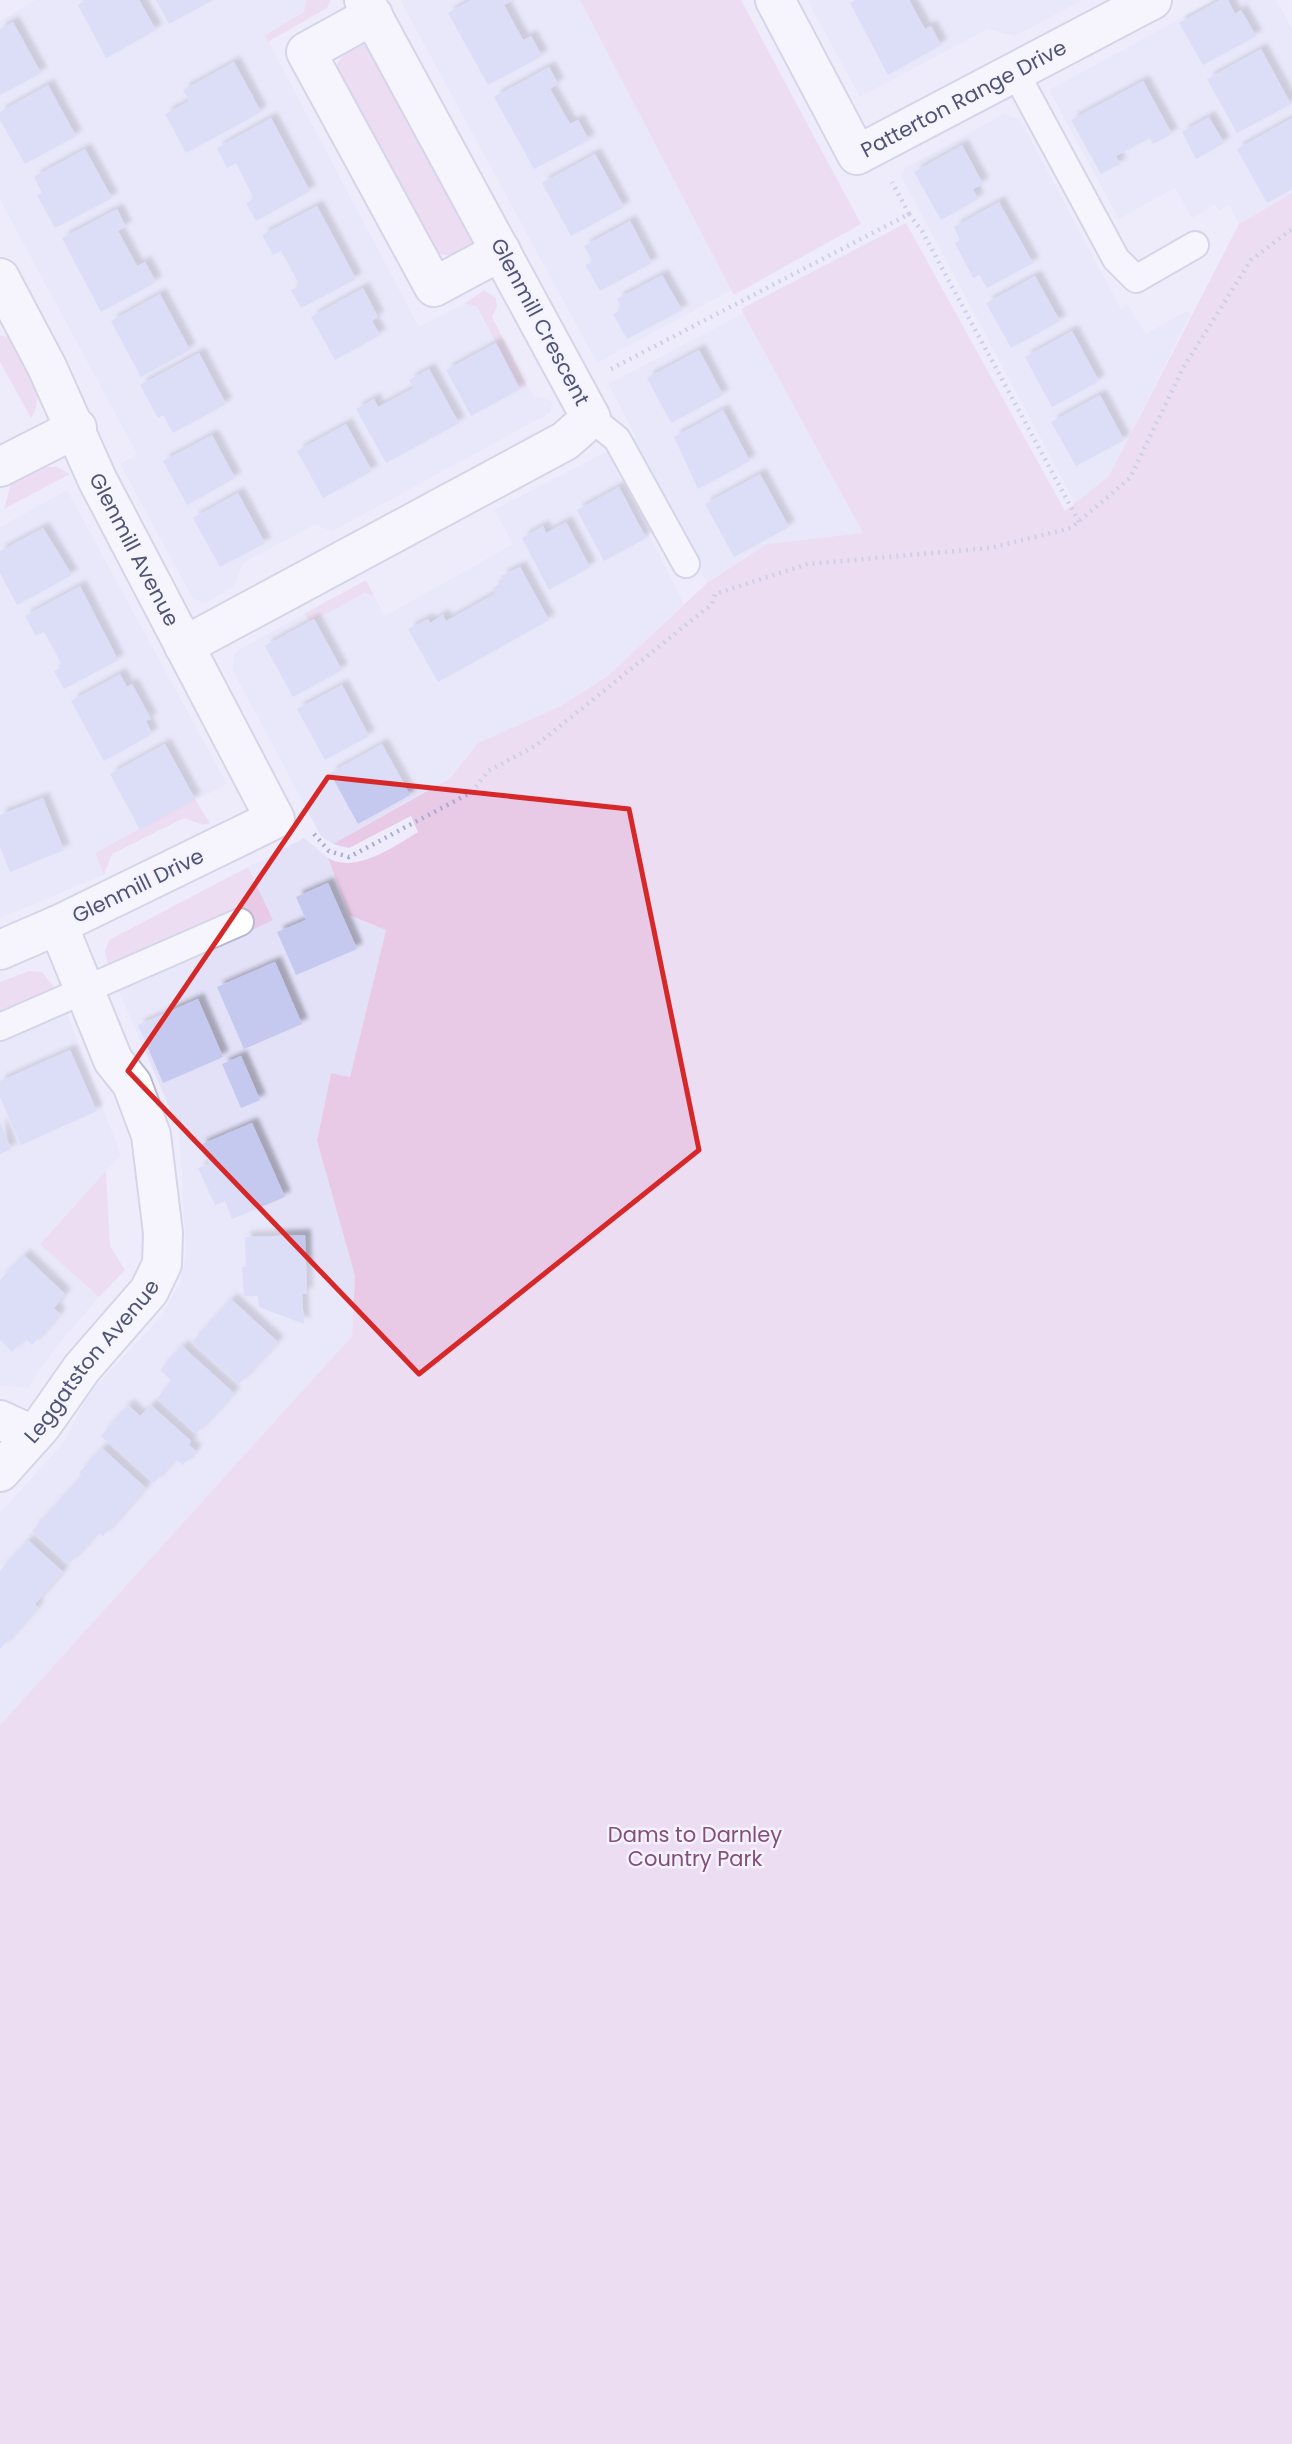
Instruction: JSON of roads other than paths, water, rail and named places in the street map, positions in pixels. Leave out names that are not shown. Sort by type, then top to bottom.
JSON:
[{"type":"street","name":"Patterton Range Drive","points":[[775,0],[857,155],[1152,0]]},
{"type":"street","name":"Glenmill Crescent","points":[[184,646],[565,441],[584,403],[369,7]]},
{"type":"street","points":[[369,7],[306,52],[434,287],[501,251]]},
{"type":"street","name":"Glenmill Avenue","points":[[0,278],[77,428],[97,479],[275,819]]},
{"type":"street","points":[[0,467],[77,428]]},
{"type":"street","name":"Glenmill Drive","points":[[0,950],[58,925],[275,819]]},
{"type":"street","name":"Leggatston Avenue","points":[[0,1472],[17,1428],[82,1368],[149,1291],[162,1264],[163,1233],[151,1135],[132,1084],[113,1060],[58,925]]},
{"type":"lane","points":[[1015,72],[1116,259],[1136,279],[1195,245]]},
{"type":"lane","points":[[584,403],[617,439],[686,564]]},
{"type":"lane","points":[[0,1027],[240,922]]},
{"type":"park label","name":"Dams to Darnley Country Park","points":[[695,1847]]}]
